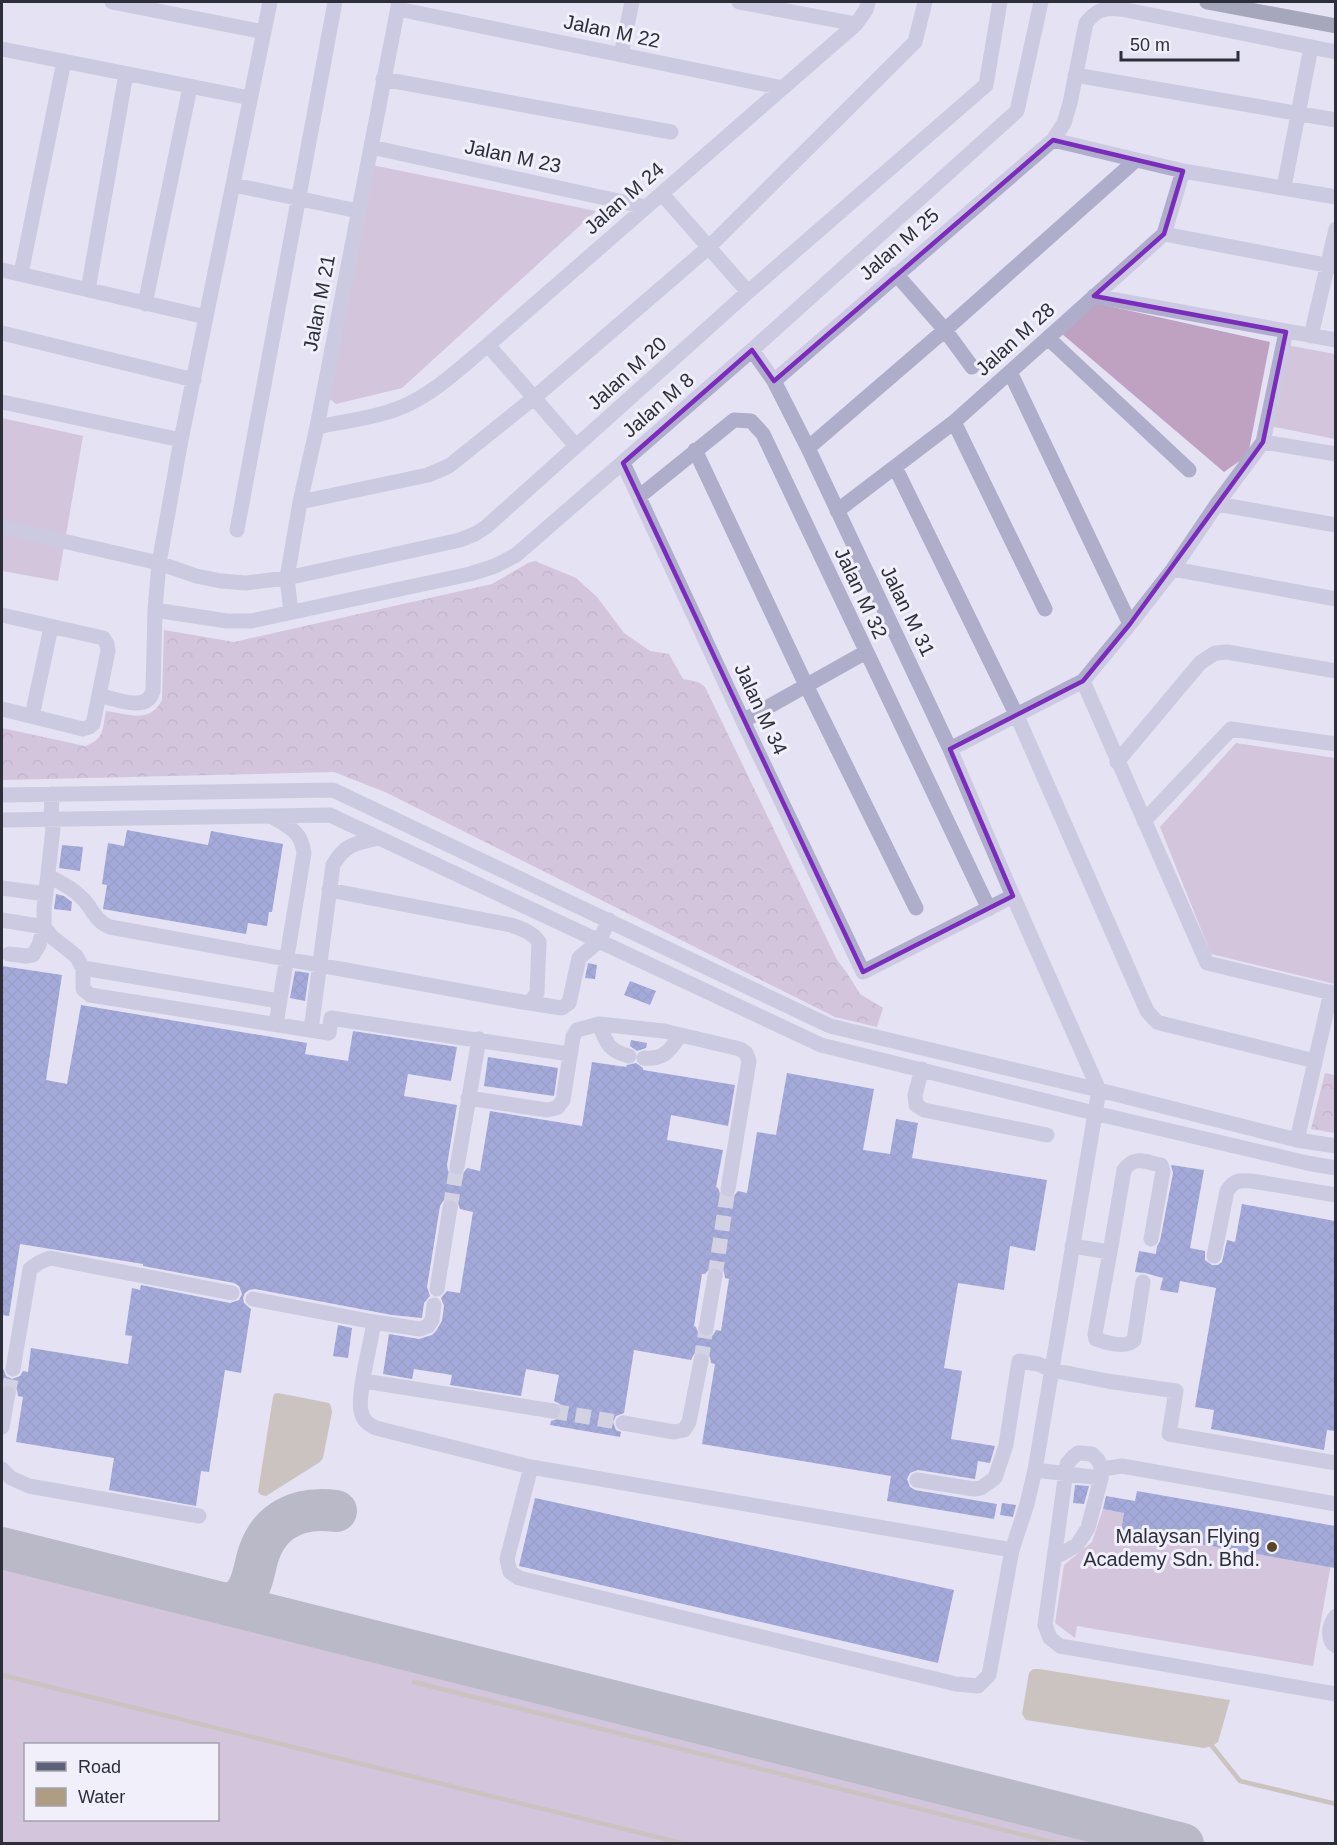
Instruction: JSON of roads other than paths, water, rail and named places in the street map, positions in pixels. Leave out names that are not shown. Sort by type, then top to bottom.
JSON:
[{"type":"main road","points":[[1207,2],[1335,26]]},
{"type":"street","points":[[112,2],[264,32]]},
{"type":"street","points":[[99,695],[139,703],[151,698],[153,691],[159,563],[181,440],[270,2]]},
{"type":"street","points":[[237,530],[335,2]]},
{"type":"street","points":[[621,55],[632,2]]},
{"type":"street","points":[[739,2],[856,24]]},
{"type":"street","points":[[300,501],[428,475],[449,466],[535,397],[709,247],[915,42],[925,2]]},
{"type":"street","name":"Jalan M 20","points":[[2,527],[159,563],[196,576],[246,583],[287,578],[460,540],[475,534],[486,527],[748,292],[986,85],[1000,2]]},
{"type":"street","name":"Jalan M 8","points":[[155,610],[226,621],[251,621],[470,574],[495,566],[516,555],[753,350],[1017,111],[1041,2]]},
{"type":"street","name":"Jalan M 22","points":[[399,5],[621,55],[783,88]]},
{"type":"street","name":"Jalan M 21","points":[[291,612],[287,578],[300,501],[399,5]]},
{"type":"street","name":"Jalan M 24","points":[[316,427],[381,414],[401,407],[432,391],[488,345],[856,24],[867,6]]},
{"type":"street","points":[[1335,52],[1107,8],[1094,13],[1086,23],[1070,103],[1064,123],[1053,140],[1183,171],[1335,196]]},
{"type":"street","points":[[1284,187],[1311,47]]},
{"type":"street","points":[[2,49],[250,98]]},
{"type":"street","points":[[21,274],[64,61]]},
{"type":"street","points":[[88,290],[126,74]]},
{"type":"street","points":[[1076,75],[1335,120]]},
{"type":"street","points":[[383,79],[671,132]]},
{"type":"street","points":[[145,304],[190,87]]},
{"type":"street","name":"Jalan M 25","points":[[774,381],[1053,140]]},
{"type":"street","name":"Jalan M 23","points":[[371,147],[646,207]]},
{"type":"street","points":[[808,448],[1136,160]]},
{"type":"street","points":[[1183,171],[1164,234],[1332,266]]},
{"type":"street","points":[[234,185],[358,211]]},
{"type":"street","points":[[662,194],[748,292]]},
{"type":"street","points":[[1311,336],[1332,266],[1335,229]]},
{"type":"street","name":"Jalan M 28","points":[[837,511],[954,422],[1164,234]]},
{"type":"street","points":[[2,270],[206,317]]},
{"type":"street","points":[[896,274],[945,330],[972,367]]},
{"type":"street","points":[[1094,297],[1335,340]]},
{"type":"street","points":[[950,749],[1083,681],[1130,624],[1173,569],[1263,442],[1286,332]]},
{"type":"street","points":[[2,333],[194,380]]},
{"type":"street","points":[[1048,338],[1189,470]]},
{"type":"street","points":[[488,345],[576,446]]},
{"type":"street","name":"Jalan M 31","points":[[753,350],[774,381],[808,448],[950,749],[1099,1090]]},
{"type":"street","points":[[1010,372],[1130,624]]},
{"type":"street","points":[[2,402],[181,440]]},
{"type":"street","name":"Jalan M 32","points":[[640,496],[734,420],[751,421],[763,434],[989,909]]},
{"type":"street","points":[[954,422],[1045,609]]},
{"type":"street","points":[[1263,442],[1335,454]]},
{"type":"street","points":[[695,450],[806,685],[916,908]]},
{"type":"street","name":"Jalan M 34","points":[[623,463],[742,721],[863,972],[989,909]]},
{"type":"street","points":[[895,467],[1017,716],[1147,1011],[1157,1022],[1315,1061]]},
{"type":"street","points":[[1217,504],[1335,525]]},
{"type":"street","points":[[1173,569],[1335,599]]},
{"type":"street","points":[[2,615],[103,638],[108,651],[93,724],[89,728],[83,729],[2,709]]},
{"type":"street","points":[[33,716],[51,627]]},
{"type":"street","points":[[742,721],[866,652]]},
{"type":"street","points":[[1117,762],[1200,663],[1215,653],[1227,652],[1335,671]]},
{"type":"street","points":[[1083,681],[1207,963],[1333,993],[1297,1140]]},
{"type":"street","points":[[1144,821],[1231,729],[1335,744]]},
{"type":"street","points":[[2,795],[333,789],[830,1026],[1297,1140],[1335,1146]]},
{"type":"street","points":[[9,954],[26,957],[33,954],[39,945],[44,927],[53,829],[52,794]]},
{"type":"street","points":[[2,820],[330,815],[821,1045],[1094,1113],[1307,1163],[1335,1167]]},
{"type":"street","points":[[271,816],[295,831],[303,841],[304,853],[276,1024]]},
{"type":"street","points":[[310,1030],[333,865],[341,852],[354,844],[378,838]]},
{"type":"street","points":[[48,876],[76,892],[103,924],[562,1008],[569,1003],[579,958],[599,941],[609,921]]},
{"type":"street","points":[[2,888],[46,894]]},
{"type":"street","points":[[329,890],[512,926],[528,932],[539,942],[537,993],[530,1003]]},
{"type":"street","points":[[989,909],[1013,896]]},
{"type":"street","points":[[2,920],[44,927],[52,937],[76,956],[83,968],[83,989],[90,995],[328,1033],[332,1017],[569,1054]]},
{"type":"street","points":[[83,968],[279,1001]]},
{"type":"street","points":[[599,1024],[607,1044],[616,1053],[628,1056]]},
{"type":"street","points":[[468,1098],[547,1110],[556,1108],[563,1100],[573,1037],[578,1030],[599,1024],[664,1031],[740,1049],[746,1053],[749,1061],[728,1189]]},
{"type":"street","points":[[645,1058],[661,1057],[672,1048],[680,1035]]},
{"type":"street","points":[[457,1167],[478,1039]]},
{"type":"street","points":[[922,1069],[915,1095],[916,1105],[924,1110],[1047,1135]]},
{"type":"street","points":[[531,1467],[507,1559],[510,1572],[519,1578],[956,1684],[978,1686],[989,1675],[1012,1550],[1035,1470],[1099,1090]]},
{"type":"street","points":[[1143,1282],[1132,1343],[1126,1345],[1096,1339],[1095,1334],[1124,1170],[1130,1163],[1139,1160],[1161,1165],[1163,1171],[1151,1239]]},
{"type":"street","points":[[1214,1257],[1227,1191],[1232,1183],[1239,1180],[1252,1181],[1335,1195]]},
{"type":"street","points":[[437,1289],[450,1208]]},
{"type":"street","points":[[1072,1246],[1110,1252]]},
{"type":"street","points":[[13,1369],[30,1269],[50,1258],[232,1293]]},
{"type":"street","points":[[706,1328],[715,1276]]},
{"type":"street","points":[[253,1299],[420,1329],[428,1326],[432,1320],[434,1305]]},
{"type":"street","points":[[374,1322],[361,1397],[361,1411],[366,1422],[376,1428],[531,1467],[1012,1550]]},
{"type":"street","points":[[623,1423],[674,1432],[684,1430],[689,1422],[701,1361]]},
{"type":"street","points":[[917,1480],[974,1489],[981,1488],[995,1478],[1006,1445],[1019,1361],[1107,1381],[1176,1391],[1169,1434],[1335,1463]]},
{"type":"street","points":[[364,1381],[553,1411]]},
{"type":"street","points":[[2,1427],[8,1394]]},
{"type":"street","points":[[1054,1558],[1077,1545],[1089,1528],[1101,1474],[1098,1460],[1092,1454],[1078,1453],[1067,1464],[1066,1474],[1054,1558],[1045,1625],[1050,1638],[1060,1646],[1335,1694]]},
{"type":"street","points":[[1035,1470],[1066,1474],[1101,1474],[1122,1466],[1335,1504]]},
{"type":"street","points":[[2,1469],[11,1478],[29,1486],[199,1516]]},
{"type":"street","points":[[1335,1616],[1332,1620],[1329,1638],[1335,1646]]},
{"type":"water","points":[[278,1393],[329,1403],[332,1412],[323,1458],[320,1462],[266,1496],[258,1492],[273,1397]]},
{"type":"water","points":[[1033,1669],[1230,1700],[1218,1742],[1204,1748],[1026,1720],[1022,1714],[1029,1673]]},
{"type":"waterway","points":[[2,1675],[685,1844]]},
{"type":"waterway","points":[[414,1682],[1060,1844]]},
{"type":"waterway","points":[[1212,1746],[1240,1781],[1336,1804]]},
{"type":"tunnel","points":[[450,1208],[457,1167]]},
{"type":"tunnel","points":[[715,1276],[728,1189]]},
{"type":"tunnel","points":[[701,1361],[706,1328]]},
{"type":"tunnel","points":[[8,1394],[13,1369]]},
{"type":"tunnel","points":[[553,1411],[623,1423]]},
{"type":"place","name":"Malaysan Flying Academy Sdn. Bhd.","points":[[1272,1547]]}]
